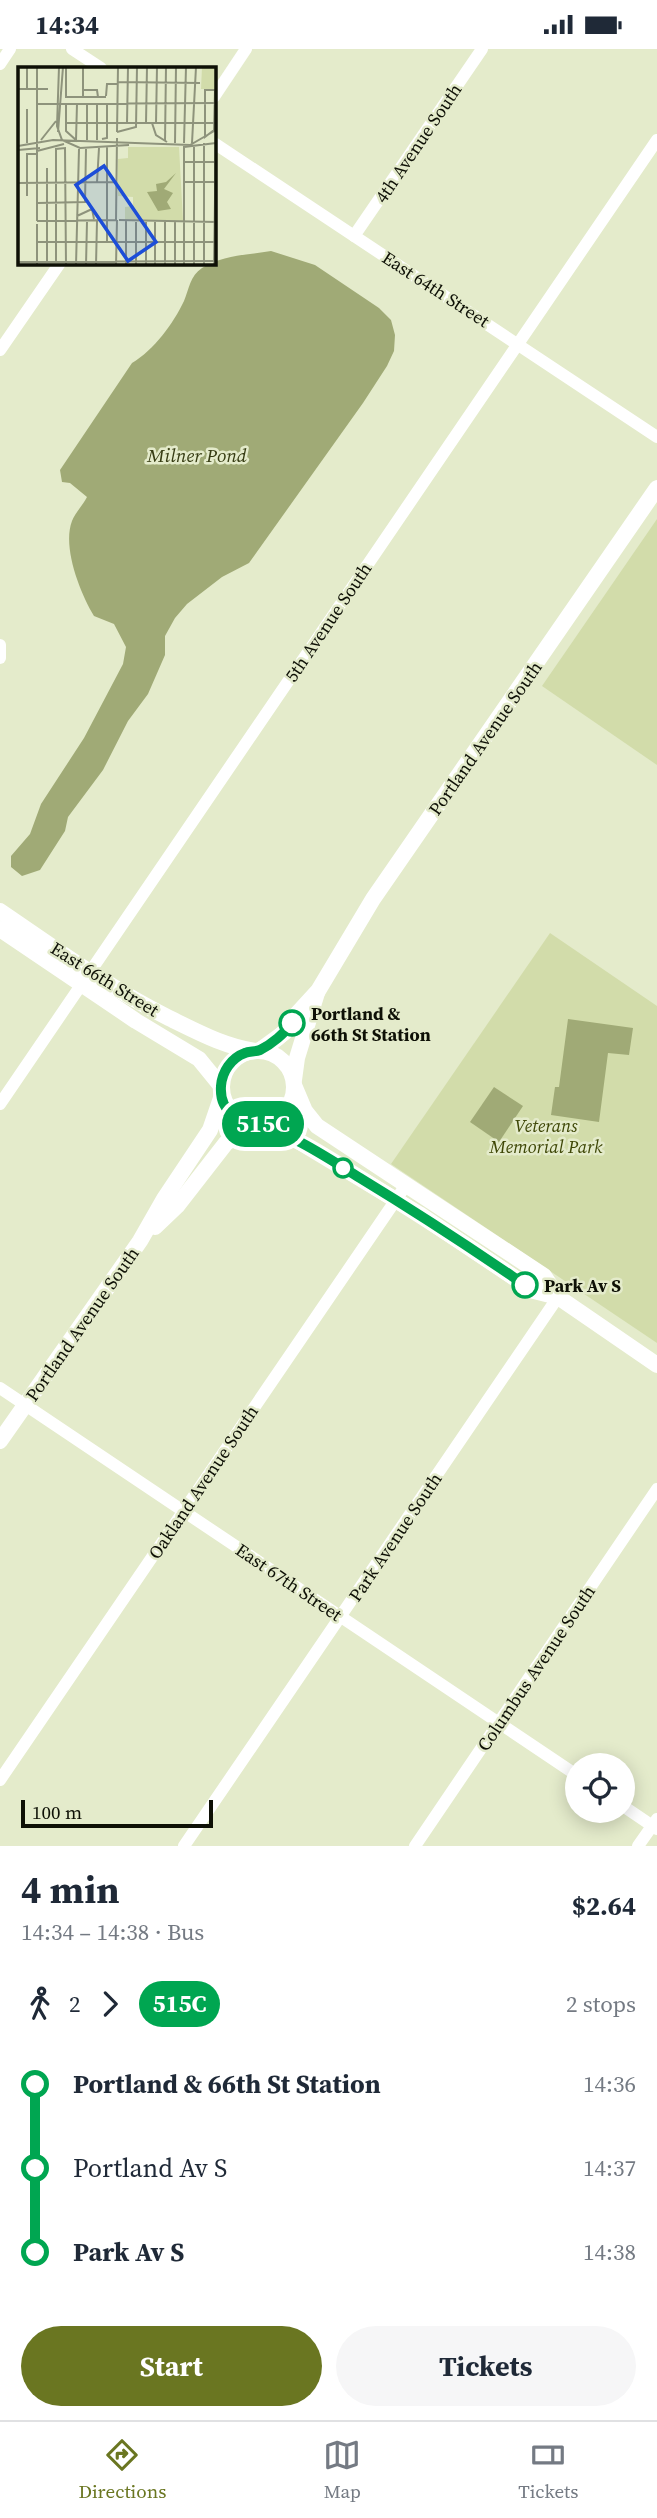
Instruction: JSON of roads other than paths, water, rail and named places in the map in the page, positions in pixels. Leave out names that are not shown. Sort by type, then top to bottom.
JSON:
[{"type":"main road","name":"Portland Avenue South","points":[[257,1051],[285,1032],[296,1014],[318,991],[373,899],[657,488]]},
{"type":"main road","name":"East 66th Street","points":[[0,911],[136,1021],[199,1059],[221,1091]]},
{"type":"main road","name":"East 66th Street","points":[[0,929],[85,978],[211,1039],[230,1047],[257,1051]]},
{"type":"main road","name":"Portland Avenue South","points":[[294,1082],[297,1058],[318,991]]},
{"type":"main road","points":[[558,1297],[544,1276],[317,1126],[305,1111],[289,1069],[281,1059],[271,1053],[257,1051],[235,1058],[223,1076],[221,1091],[226,1106],[234,1115],[244,1122],[260,1124],[298,1141],[397,1200],[534,1291],[558,1297],[657,1365]]},
{"type":"main road","points":[[260,1124],[283,1114],[290,1106],[294,1082]]},
{"type":"main road","name":"Portland Avenue South","points":[[0,1441],[140,1241],[164,1199],[210,1130],[221,1091]]},
{"type":"main road","name":"Portland Avenue South","points":[[140,1241],[177,1206],[226,1143],[260,1124]]},
{"type":"street","points":[[0,64],[10,49]]},
{"type":"street","points":[[72,49],[99,67]]},
{"type":"street","points":[[215,96],[246,49]]},
{"type":"street","name":"4th Avenue South","points":[[354,236],[482,49]]},
{"type":"street","name":"5th Avenue South","points":[[0,1104],[657,140]]},
{"type":"street","name":"East 64th Street","points":[[215,144],[657,437]]},
{"type":"street","points":[[0,350],[59,264]]},
{"type":"street","points":[[0,645],[0,659]]},
{"type":"street","name":"Oakland Avenue South","points":[[0,1780],[406,1185]]},
{"type":"street","name":"Park Avenue South","points":[[184,1846],[558,1297]]},
{"type":"street","name":"East 67th Street","points":[[0,1388],[565,1768]]},
{"type":"street","name":"Columbus Avenue South","points":[[415,1846],[657,1489]]},
{"type":"street","points":[[635,1813],[655,1824],[638,1846]]},
{"type":"water","name":"Milner Pond","points":[[271,251],[315,265],[379,308],[391,320],[395,335],[394,351],[363,403],[249,563],[222,577],[187,604],[175,618],[165,636],[165,655],[148,694],[128,721],[103,770],[68,817],[65,831],[40,870],[22,876],[11,867],[11,856],[30,834],[41,804],[84,738],[123,664],[126,647],[114,624],[94,616],[78,583],[69,544],[70,532],[73,518],[87,497],[70,483],[62,482],[60,470],[132,363],[148,351],[169,327],[198,271],[227,258]]},
{"type":"water","points":[[568,1019],[633,1028],[629,1055],[608,1053],[599,1122],[551,1115],[555,1087],[559,1087]]},
{"type":"water","points":[[494,1087],[523,1106],[499,1142],[470,1122]]},
{"type":"place","name":"Portland & 66th St Station","points":[[292,1023]]},
{"type":"place","name":"Park Av S","points":[[525,1285]]},
{"type":"park label","name":"Veterans Memorial Park","points":[[546,1136]]}]
